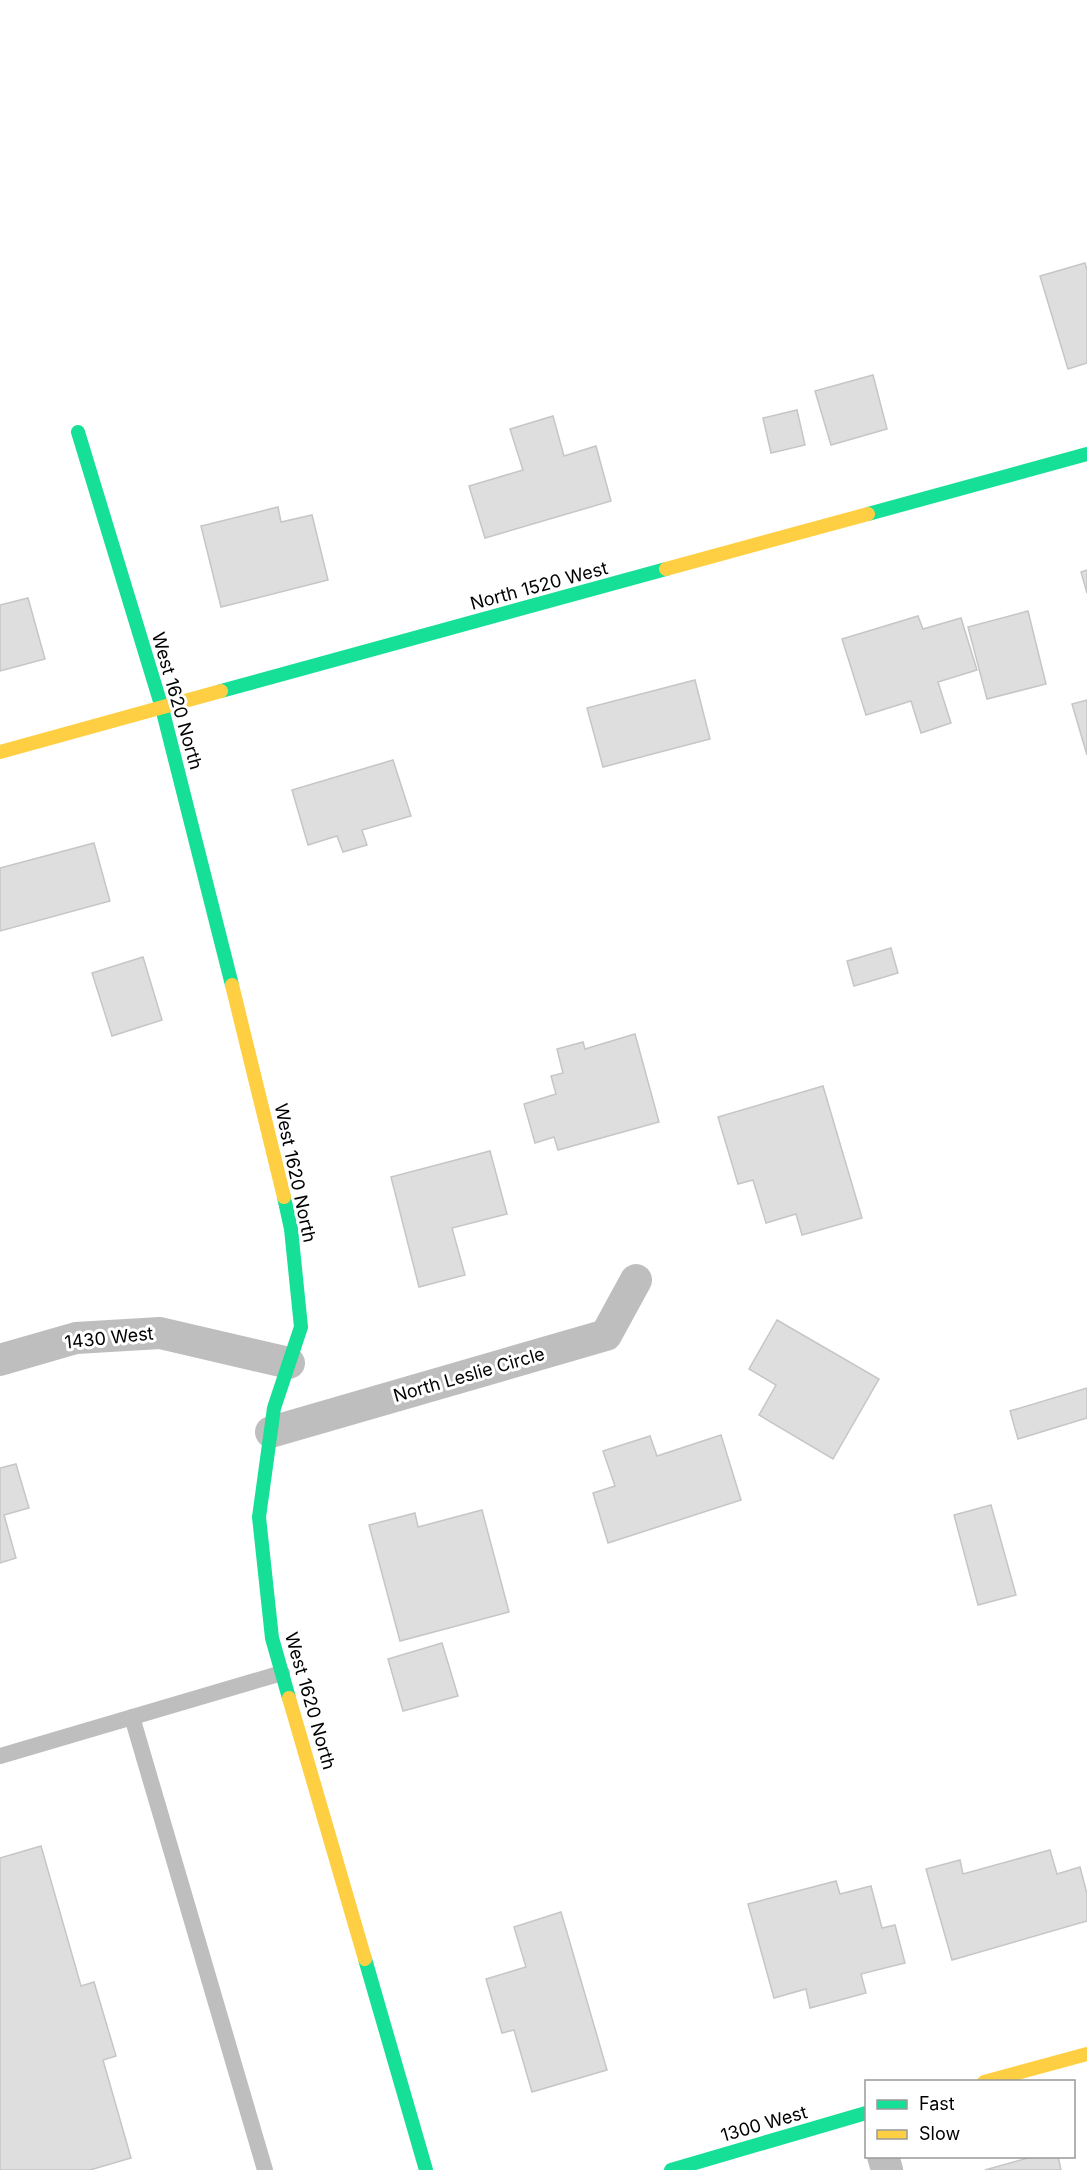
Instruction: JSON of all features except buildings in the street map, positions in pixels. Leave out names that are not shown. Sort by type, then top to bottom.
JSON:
[{"type":"street","name":"West 1620 North","points":[[78,432],[162,708],[254,1070],[291,1228],[301,1327],[274,1408],[259,1517],[272,1638],[426,2170]]},
{"type":"street","name":"North 1520 West","points":[[0,752],[1087,454]]},
{"type":"street","name":"North Leslie Circle","points":[[271,1432],[606,1335],[636,1280]]},
{"type":"street","name":"1430 West","points":[[0,1360],[76,1338],[160,1333],[289,1363]]},
{"type":"street","points":[[991,2080],[1087,2054]]},
{"type":"street","name":"1300 West","points":[[670,2170],[865,2114]]},
{"type":"lane","points":[[0,1756],[282,1673]]},
{"type":"lane","points":[[132,1717],[265,2170]]},
{"type":"traffic: fast","points":[[78,432],[162,708],[232,985]]},
{"type":"traffic: fast","points":[[868,514],[1087,454]]},
{"type":"traffic: fast","points":[[221,691],[666,569]]},
{"type":"traffic: fast","points":[[284,1197],[291,1229],[301,1327],[274,1408],[259,1517],[272,1638],[289,1698]]},
{"type":"traffic: fast","points":[[365,1959],[426,2170]]},
{"type":"traffic: fast","points":[[671,2170],[865,2113]]},
{"type":"traffic: slow","points":[[666,569],[868,514]]},
{"type":"traffic: slow","points":[[0,752],[221,691]]},
{"type":"traffic: slow","points":[[232,985],[284,1197]]},
{"type":"traffic: slow","points":[[289,1698],[365,1959]]},
{"type":"traffic: slow","points":[[991,2080],[1087,2054]]}]
